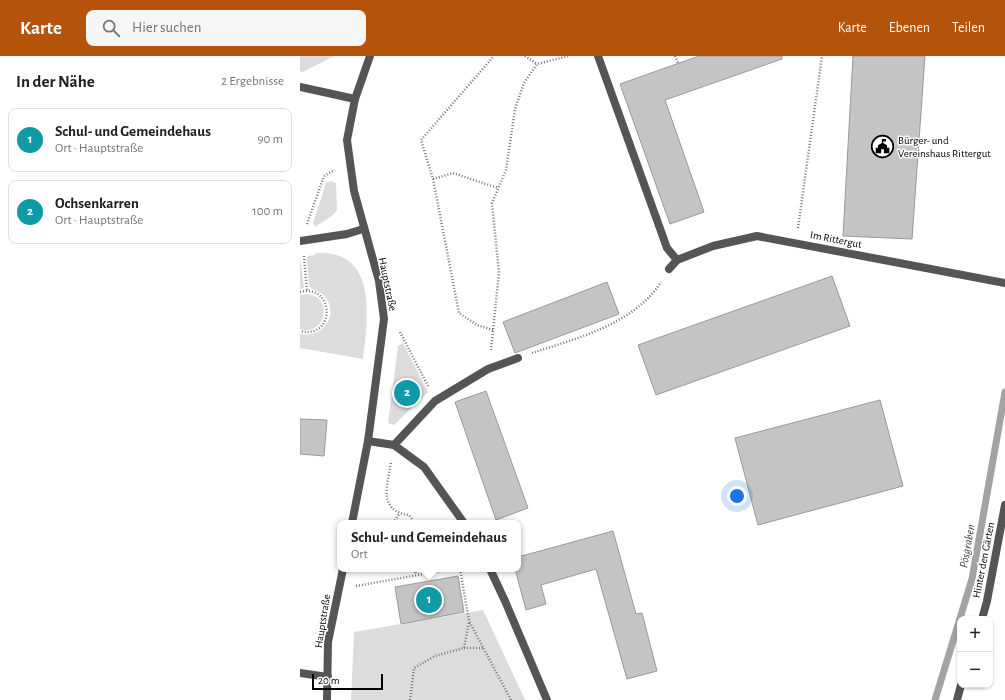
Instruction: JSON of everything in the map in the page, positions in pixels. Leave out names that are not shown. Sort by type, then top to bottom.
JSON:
[{"type":"street","name":"Hauptstraße","points":[[353,520],[368,440],[384,319],[379,281],[363,228],[348,161],[347,140],[355,99],[370,56]]},
{"type":"street","points":[[598,56],[667,248],[677,260],[669,270]]},
{"type":"street","points":[[300,87],[355,99]]},
{"type":"street","points":[[303,241],[347,234],[363,228]]},
{"type":"street","name":"Im Rittergut","points":[[677,260],[713,246],[757,236],[1005,283]]},
{"type":"street","points":[[394,445],[435,401],[488,368],[518,358]]},
{"type":"street","points":[[368,440],[394,445],[424,467],[462,520]]},
{"type":"street","name":"Hinter den Gärten","points":[[983,616],[1005,505]]},
{"type":"street","name":"Hauptstraße","points":[[327,700],[328,642],[342,572]]},
{"type":"street","points":[[491,572],[547,700]]},
{"type":"street","points":[[300,672],[328,677]]},
{"type":"street","points":[[957,700],[960,688]]},
{"type":"path","points":[[493,330],[477,325],[459,313],[433,179],[421,140],[494,56]]},
{"type":"path","points":[[525,56],[537,64]]},
{"type":"path","points":[[488,368],[499,274],[492,203],[506,170],[514,109],[524,83],[537,64],[568,56]]},
{"type":"path","points":[[675,56],[678,63]]},
{"type":"path","points":[[796,243],[822,56]]},
{"type":"path","points":[[306,291],[303,241],[306,227],[324,176],[348,161]]},
{"type":"path","points":[[433,179],[453,173],[498,188]]},
{"type":"path","points":[[518,358],[580,337],[628,315],[655,292],[669,270]]},
{"type":"path","points":[[300,292],[306,291],[317,294],[323,299],[327,309],[327,316],[322,326],[309,332],[300,331]]},
{"type":"path","points":[[384,319],[397,327],[435,401]]},
{"type":"path","points":[[394,445],[385,494],[392,508],[399,514],[409,516],[413,520]]},
{"type":"path","points":[[395,520],[399,514]]},
{"type":"path","points":[[415,572],[416,576]]},
{"type":"path","points":[[357,586],[437,572]]},
{"type":"path","points":[[461,572],[470,621],[511,700]]},
{"type":"path","points":[[464,648],[470,621]]},
{"type":"path","points":[[410,700],[414,668],[435,656],[464,648],[483,648]]},
{"type":"shaded area","points":[[300,56],[334,56],[303,72],[300,71]]},
{"type":"shaded area","points":[[331,181],[336,183],[337,210],[332,216],[315,227],[313,223],[326,183]]},
{"type":"shaded area","points":[[316,253],[336,255],[350,262],[359,274],[365,289],[367,306],[363,359],[300,348],[300,334],[308,335],[321,330],[329,319],[329,305],[326,298],[320,292],[309,286],[307,259],[308,256],[315,255]]},
{"type":"shaded area","points":[[300,257],[304,288],[300,289]]},
{"type":"shaded area","points":[[307,294],[316,296],[321,301],[324,308],[321,322],[316,327],[309,330],[300,329],[300,295]]},
{"type":"shaded area","points":[[403,343],[428,392],[394,425],[388,423],[398,346]]},
{"type":"shaded area","points":[[483,610],[525,700],[351,700],[354,632]]},
{"type":"building","points":[[699,56],[782,56],[782,59],[665,100],[704,212],[670,224],[620,84]]},
{"type":"building","name":"Bürger- und Vereinshaus Rittergut","points":[[853,56],[925,56],[912,239],[843,236]]},
{"type":"building","points":[[832,276],[850,326],[656,395],[638,345]]},
{"type":"building","points":[[607,282],[619,314],[515,353],[503,322]]},
{"type":"building","points":[[486,391],[528,508],[496,520],[455,402]]},
{"type":"building","points":[[880,400],[903,486],[758,525],[735,438]]},
{"type":"building","points":[[300,419],[327,420],[324,456],[300,454]]},
{"type":"building","points":[[613,531],[636,614],[642,613],[657,671],[627,679],[596,569],[541,585],[546,604],[526,610],[516,572],[521,572],[521,556]]},
{"type":"building","points":[[458,576],[464,612],[401,624],[395,587]]},
{"type":"waterway","name":"Pösgraben","points":[[935,700],[972,579],[1005,392]]},
{"type":"place","name":"Bürger- und Vereinshaus Rittergut","points":[[883,146]]},
{"type":"place","name":"Ochsenkarren","points":[[407,393]]},
{"type":"place","name":"Schul- und Gemeindehaus","points":[[429,600]]}]
